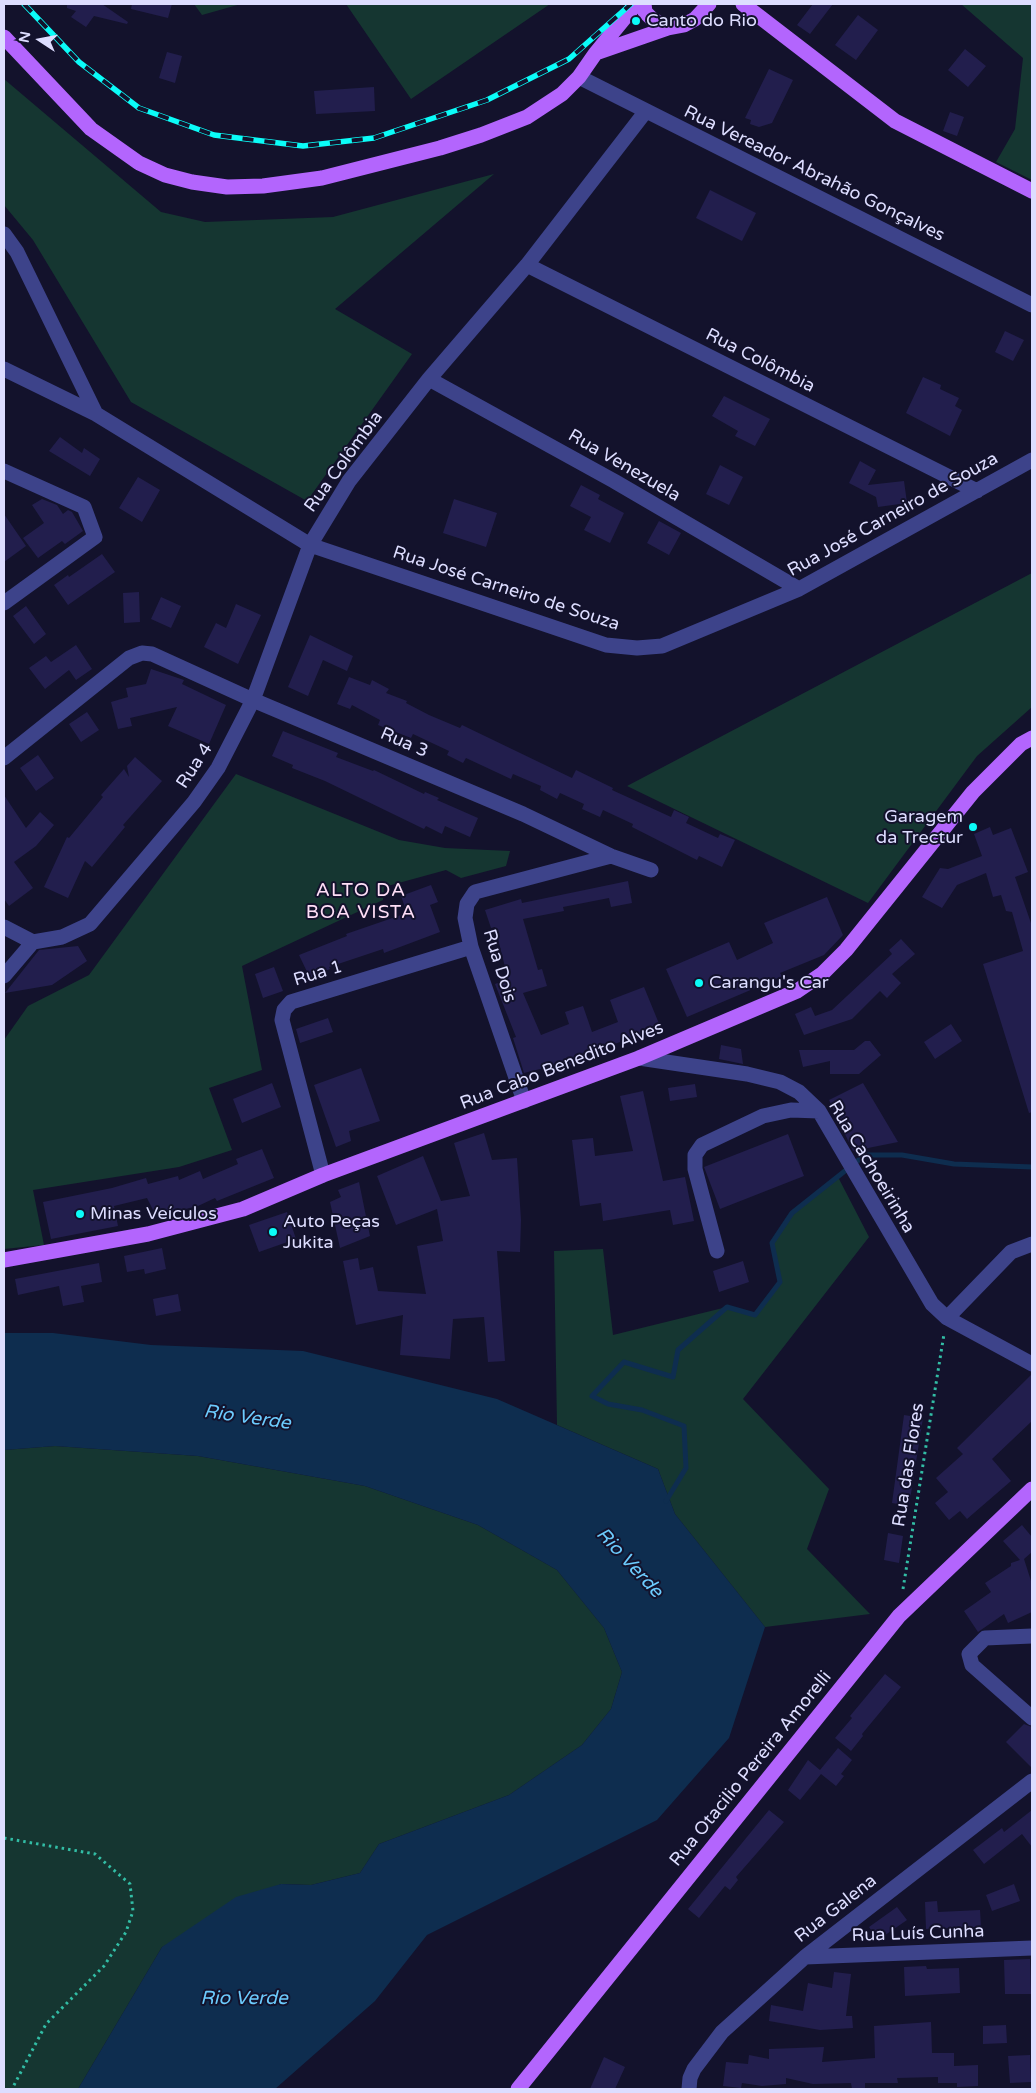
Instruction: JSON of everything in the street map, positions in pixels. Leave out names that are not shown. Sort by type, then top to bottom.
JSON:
[{"type":"main road","points":[[4,37],[91,129],[139,163],[165,175],[227,187],[263,186],[322,178],[448,146],[527,116],[562,94],[579,77],[595,54],[636,4]]},
{"type":"main road","points":[[644,4],[645,12],[652,20],[668,28]]},
{"type":"main road","points":[[595,54],[668,28],[684,26],[695,19],[709,4]]},
{"type":"main road","points":[[743,4],[895,121],[1032,192]]},
{"type":"main road","name":"Rua Cabo Benedito Alves","points":[[4,1260],[148,1234],[224,1214],[323,1175],[639,1058],[797,990],[822,974],[846,950],[884,906],[973,792],[1021,744],[1032,738]]},
{"type":"main road","name":"Rua Otacilio Pereira Amorelli","points":[[518,2089],[899,1616],[1032,1489]]},
{"type":"street","name":"Rua Vereador Abrahão Gonçalves","points":[[579,77],[1032,305]]},
{"type":"street","name":"Rua Colômbia","points":[[310,545],[349,482],[429,379],[527,265],[646,111]]},
{"type":"street","points":[[4,234],[17,252],[96,414]]},
{"type":"street","name":"Rua Colômbia","points":[[527,265],[977,491]]},
{"type":"street","name":"Rua José Carneiro de Souza","points":[[4,369],[96,414],[310,545],[606,645],[637,648],[662,646],[799,589],[1032,460]]},
{"type":"street","name":"Rua Venezuela","points":[[429,379],[614,481],[799,589]]},
{"type":"street","points":[[4,470],[84,507],[95,536],[4,603]]},
{"type":"street","name":"Rua 4","points":[[32,942],[62,937],[90,924],[194,802],[218,768],[253,700],[310,545]]},
{"type":"street","name":"Rua 3","points":[[4,758],[129,658],[142,653],[160,656],[253,700],[514,810],[611,856],[651,870]]},
{"type":"street","name":"Rua Dois","points":[[524,1101],[471,947],[465,918],[467,904],[475,892],[611,856]]},
{"type":"street","points":[[4,928],[32,942],[4,976]]},
{"type":"street","name":"Rua 1","points":[[323,1175],[282,1020],[284,1010],[291,1002],[471,947]]},
{"type":"street","name":"Rua Cachoeirinha","points":[[639,1058],[747,1074],[780,1082],[800,1092],[819,1111],[844,1157],[932,1304],[947,1318],[1032,1364]]},
{"type":"street","points":[[717,1251],[695,1169],[696,1155],[702,1145],[763,1116],[791,1110],[819,1111]]},
{"type":"street","points":[[947,1318],[1011,1252],[1032,1244]]},
{"type":"street","points":[[1032,1636],[985,1638],[968,1654],[972,1665],[1032,1718]]},
{"type":"street","name":"Rua Galena","points":[[689,2089],[690,2078],[694,2069],[722,2032],[805,1957],[1032,1782]]},
{"type":"street","name":"Rua Luís Cunha","points":[[805,1957],[1032,1948]]},
{"type":"path","name":"Rua das Flores","points":[[899,1616],[947,1318]]},
{"type":"path","points":[[4,1838],[95,1854],[130,1884],[133,1911],[126,1932],[99,1973],[46,2024],[12,2089]]},
{"type":"green space","points":[[194,4],[241,4],[202,15]]},
{"type":"green space","points":[[346,4],[550,4],[411,99]]},
{"type":"green space","points":[[961,4],[1032,4],[1032,180],[996,162],[1015,129],[1023,58]]},
{"type":"green space","points":[[4,79],[161,212],[205,222],[333,217],[494,174],[335,309],[412,354],[307,501],[131,402],[33,240],[4,205]]},
{"type":"green space","points":[[1032,573],[1032,707],[977,756],[868,903],[627,786]]},
{"type":"green space","points":[[236,774],[399,840],[445,848],[510,851],[506,866],[461,878],[446,870],[384,887],[383,900],[242,966],[262,1070],[209,1088],[232,1150],[179,1167],[33,1190],[44,1245],[4,1249],[4,1040],[28,1006],[89,975]]},
{"type":"green space","points":[[838,1177],[869,1237],[743,1399],[829,1489],[807,1549],[870,1614],[765,1627],[675,1514],[658,1469],[557,1425],[554,1251],[603,1249],[613,1335],[727,1307],[755,1315],[780,1282],[772,1243],[792,1213]]},
{"type":"green space","points":[[55,1446],[198,1456],[365,1486],[478,1525],[557,1570],[604,1628],[622,1672],[611,1709],[582,1745],[509,1795],[379,1844],[360,1873],[311,1885],[281,1884],[162,1947],[78,2089],[4,2089],[4,1450]]},
{"type":"water","name":"Rio Verde","points":[[4,1333],[53,1333],[151,1345],[303,1351],[497,1399],[658,1469],[675,1514],[765,1627],[729,1738],[657,1820],[427,1935],[375,2001],[275,2089],[78,2089],[162,1947],[236,1897],[281,1884],[311,1885],[360,1873],[379,1844],[509,1795],[582,1745],[611,1709],[622,1672],[604,1628],[557,1570],[478,1525],[365,1486],[198,1456],[55,1446],[4,1450]]},
{"type":"building","points":[[67,4],[102,4],[128,22],[127,24],[94,16],[86,27],[71,17],[76,11],[67,8]]},
{"type":"building","points":[[132,4],[172,4],[168,18],[131,9]]},
{"type":"building","points":[[813,4],[833,4],[810,34],[797,25]]},
{"type":"building","points":[[858,15],[878,30],[856,60],[835,45]]},
{"type":"building","points":[[965,49],[986,66],[968,87],[948,70]]},
{"type":"building","points":[[167,52],[182,56],[175,83],[159,78]]},
{"type":"building","points":[[769,69],[793,80],[772,123],[759,127],[750,124],[751,120],[745,118]]},
{"type":"building","points":[[374,87],[375,111],[316,114],[314,91]]},
{"type":"building","points":[[950,112],[964,117],[957,136],[943,131]]},
{"type":"building","points":[[710,190],[756,213],[742,241],[696,218]]},
{"type":"building","points":[[1005,331],[1024,340],[1013,361],[995,352]]},
{"type":"building","points":[[923,377],[941,385],[940,389],[959,398],[955,406],[962,410],[950,436],[906,413]]},
{"type":"building","points":[[724,396],[770,419],[755,446],[735,436],[738,431],[712,416]]},
{"type":"building","points":[[60,437],[82,453],[84,448],[100,459],[90,476],[49,451]]},
{"type":"building","points":[[860,461],[876,470],[868,485],[904,481],[907,503],[878,507],[876,497],[849,483]]},
{"type":"building","points":[[720,465],[743,477],[729,505],[706,494]]},
{"type":"building","points":[[138,477],[160,490],[142,522],[119,508]]},
{"type":"building","points":[[581,485],[600,495],[598,499],[624,513],[610,543],[584,530],[591,517],[570,506]]},
{"type":"building","points":[[42,499],[57,505],[63,514],[68,510],[72,512],[83,531],[65,544],[62,541],[38,558],[23,538],[44,523],[32,505]]},
{"type":"building","points":[[454,499],[497,513],[486,547],[443,533]]},
{"type":"building","points":[[4,514],[26,546],[4,562]]},
{"type":"building","points":[[659,521],[681,533],[669,555],[647,543]]},
{"type":"building","points":[[102,554],[115,572],[68,605],[54,585]]},
{"type":"building","points":[[139,592],[140,622],[124,623],[123,593]]},
{"type":"building","points":[[161,597],[181,606],[171,628],[151,619]]},
{"type":"building","points":[[236,604],[261,615],[238,664],[204,647],[216,623],[226,628]]},
{"type":"building","points":[[26,606],[46,634],[34,644],[13,616]]},
{"type":"building","points":[[310,635],[353,656],[347,671],[323,660],[308,696],[288,687]]},
{"type":"building","points":[[76,645],[92,669],[76,680],[69,670],[45,689],[29,668],[46,656],[51,662]]},
{"type":"building","points":[[151,669],[184,680],[182,684],[226,705],[209,744],[168,726],[177,707],[130,718],[132,726],[118,729],[111,702],[128,697],[126,688],[146,684]]},
{"type":"building","points":[[349,677],[370,685],[372,680],[389,689],[386,693],[407,701],[406,703],[429,715],[460,728],[462,725],[572,778],[576,770],[613,788],[612,790],[671,817],[674,810],[689,817],[686,823],[718,838],[720,834],[735,840],[722,867],[699,856],[697,860],[632,827],[633,824],[603,810],[600,817],[582,809],[584,804],[560,793],[557,799],[540,790],[541,786],[513,774],[511,779],[466,758],[463,763],[447,755],[449,751],[413,734],[411,738],[378,725],[380,720],[352,705],[350,709],[337,704]]},
{"type":"building","points":[[87,712],[99,730],[81,742],[69,724]]},
{"type":"building","points":[[283,731],[338,753],[336,757],[374,770],[424,794],[425,792],[439,798],[437,800],[478,818],[470,837],[445,826],[442,834],[426,826],[424,829],[325,781],[292,768],[293,765],[272,756]]},
{"type":"building","points":[[38,755],[54,778],[36,791],[20,768]]},
{"type":"building","points":[[135,757],[162,781],[123,825],[125,827],[92,867],[85,861],[68,898],[44,887],[67,837],[69,838],[103,797],[101,795],[124,769],[129,777],[127,766]]},
{"type":"building","points":[[4,795],[26,828],[40,812],[54,825],[36,846],[14,862],[33,888],[9,906],[4,899]]},
{"type":"building","points":[[990,827],[993,835],[1011,828],[1028,872],[1015,877],[1032,926],[1032,1112],[1029,1113],[983,964],[1023,951],[1012,912],[1006,911],[1001,895],[993,897],[986,873],[957,885],[942,908],[922,897],[940,868],[948,869],[982,856],[974,834]]},
{"type":"building","points":[[628,881],[632,903],[611,907],[609,898],[563,907],[564,911],[523,919],[538,970],[542,969],[547,986],[523,993],[541,1035],[569,1024],[565,1012],[583,1006],[592,1032],[618,1022],[610,1000],[644,987],[662,1031],[628,1044],[626,1040],[576,1057],[578,1062],[558,1070],[556,1065],[524,1073],[513,1038],[516,1037],[495,984],[508,979],[495,927],[491,928],[485,910],[521,899],[522,903]]},
{"type":"building","points":[[431,885],[438,902],[430,905],[440,932],[384,953],[383,949],[329,967],[330,969],[310,978],[299,955],[347,936],[346,934],[407,913],[401,896]]},
{"type":"building","points":[[827,897],[843,935],[824,955],[780,973],[782,976],[760,986],[687,1017],[666,969],[729,942],[737,960],[773,943],[764,923]]},
{"type":"building","points":[[901,939],[915,954],[892,974],[901,983],[887,998],[880,991],[852,1019],[804,1035],[795,1014],[811,1007],[815,1016],[832,1010],[892,954],[889,950]]},
{"type":"building","points":[[78,946],[87,961],[52,985],[5,993],[39,950]]},
{"type":"building","points":[[274,967],[283,991],[263,998],[255,974]]},
{"type":"building","points":[[328,1018],[333,1032],[300,1043],[296,1029]]},
{"type":"building","points":[[951,1024],[962,1041],[935,1059],[924,1042]]},
{"type":"building","points":[[865,1041],[870,1041],[881,1055],[859,1074],[830,1074],[830,1061],[803,1067],[799,1050],[854,1050]]},
{"type":"building","points":[[721,1045],[741,1049],[743,1064],[719,1059]]},
{"type":"building","points":[[361,1068],[380,1121],[349,1131],[351,1141],[336,1147],[314,1085]]},
{"type":"building","points":[[272,1083],[281,1107],[242,1123],[233,1099]]},
{"type":"building","points":[[863,1083],[898,1142],[853,1151],[829,1100]]},
{"type":"building","points":[[695,1084],[697,1097],[670,1101],[668,1088]]},
{"type":"building","points":[[643,1091],[663,1181],[685,1177],[694,1221],[673,1225],[670,1210],[603,1221],[601,1203],[580,1206],[572,1140],[593,1138],[595,1156],[633,1151],[620,1096]]},
{"type":"building","points":[[484,1133],[492,1160],[517,1158],[521,1220],[520,1252],[497,1251],[505,1361],[488,1362],[484,1317],[453,1319],[450,1359],[400,1355],[403,1315],[356,1325],[343,1261],[358,1258],[360,1270],[373,1267],[378,1291],[426,1294],[417,1246],[443,1241],[437,1209],[396,1225],[377,1176],[423,1156],[441,1201],[470,1196],[454,1143]]},
{"type":"building","points":[[788,1134],[804,1176],[720,1209],[704,1167]]},
{"type":"building","points":[[262,1149],[274,1178],[217,1201],[215,1198],[198,1206],[156,1216],[147,1198],[114,1206],[118,1226],[51,1239],[43,1202],[112,1188],[146,1178],[148,1184],[178,1176],[179,1180],[200,1171],[203,1179],[238,1164],[236,1159]]},
{"type":"building","points":[[359,1182],[370,1236],[340,1248],[330,1202],[341,1197],[338,1190]]},
{"type":"building","name":"Auto Peças Jukita","points":[[287,1212],[296,1239],[259,1252],[249,1225]]},
{"type":"building","points":[[162,1248],[166,1269],[145,1274],[144,1269],[127,1272],[124,1256]]},
{"type":"building","points":[[743,1261],[749,1282],[719,1292],[713,1271]]},
{"type":"building","points":[[99,1263],[102,1282],[81,1286],[84,1302],[63,1306],[59,1286],[18,1295],[15,1279]]},
{"type":"building","points":[[178,1294],[181,1311],[156,1316],[153,1299]]},
{"type":"building","points":[[1032,1374],[1032,1421],[992,1459],[1011,1481],[967,1519],[960,1511],[949,1520],[935,1503],[948,1492],[936,1478],[963,1454],[957,1448]]},
{"type":"building","points":[[904,1415],[923,1418],[909,1506],[892,1503]]},
{"type":"building","points":[[1022,1525],[1032,1537],[1032,1552],[1024,1559],[1032,1584],[1032,1612],[1008,1623],[1004,1614],[978,1632],[964,1611],[991,1592],[985,1583],[1011,1566],[1011,1563],[1020,1560],[1003,1541]]},
{"type":"building","points":[[888,1533],[903,1536],[899,1563],[884,1560]]},
{"type":"building","points":[[885,1674],[901,1687],[862,1734],[863,1736],[851,1751],[835,1738],[852,1718],[850,1716]]},
{"type":"building","points":[[1024,1724],[1032,1727],[1032,1768],[1006,1742]]},
{"type":"building","points":[[838,1748],[852,1760],[841,1774],[844,1776],[836,1786],[821,1774],[800,1800],[788,1790],[808,1760],[820,1770]]},
{"type":"building","points":[[769,1810],[784,1822],[736,1877],[738,1880],[730,1890],[725,1886],[699,1918],[688,1909]]},
{"type":"building","points":[[1032,1810],[1032,1847],[1022,1834],[984,1864],[973,1850],[1002,1828],[1004,1832]]},
{"type":"building","points":[[1014,1884],[1020,1901],[992,1911],[986,1895]]},
{"type":"building","points":[[937,1901],[938,1912],[980,1910],[981,1927],[926,1929],[925,1902]]},
{"type":"building","points":[[897,1907],[907,1920],[878,1940],[869,1927]]},
{"type":"building","points":[[1030,1959],[1031,1994],[1005,1994],[1004,1960]]},
{"type":"building","points":[[926,1966],[927,1969],[959,1968],[960,1993],[905,1996],[904,1967]]},
{"type":"building","points":[[834,1972],[851,1974],[846,2016],[852,2016],[853,2028],[820,2030],[769,2021],[771,2005],[803,2011],[808,1983],[832,1988]]},
{"type":"building","points":[[931,2022],[932,2053],[954,2053],[954,2066],[978,2065],[978,2086],[957,2087],[957,2083],[938,2083],[938,2077],[897,2078],[898,2083],[865,2083],[865,2089],[852,2089],[851,2083],[813,2084],[786,2078],[786,2084],[762,2086],[742,2083],[741,2088],[723,2086],[726,2062],[748,2064],[749,2055],[769,2059],[769,2049],[824,2047],[822,2062],[875,2058],[874,2026]]},
{"type":"building","points":[[1006,2025],[1007,2043],[983,2044],[983,2026]]},
{"type":"building","points":[[1030,2055],[1031,2082],[1010,2083],[1008,2056]]},
{"type":"building","points":[[604,2057],[625,2067],[615,2089],[590,2089]]},
{"type":"waterway","points":[[666,1501],[686,1468],[684,1426],[642,1410],[608,1404],[592,1396],[624,1362],[673,1377],[678,1350],[727,1307],[755,1315],[780,1282],[772,1243],[792,1213],[865,1155],[902,1155],[954,1164],[1032,1167]]},
{"type":"railway","points":[[24,4],[79,62],[139,108],[214,135],[303,146],[374,138],[487,100],[569,59],[631,4]]},
{"type":"place","name":"Canto do Rio","points":[[636,21]]},
{"type":"place","name":"Garagem da Trectur","points":[[973,827]]},
{"type":"place","name":"Carangu's Car","points":[[699,983]]},
{"type":"place","name":"Minas Veículos","points":[[80,1214]]},
{"type":"place","name":"Auto Peças Jukita","points":[[273,1232]]},
{"type":"district","name":"ALTO DA BOA VISTA","points":[[361,902]]}]
